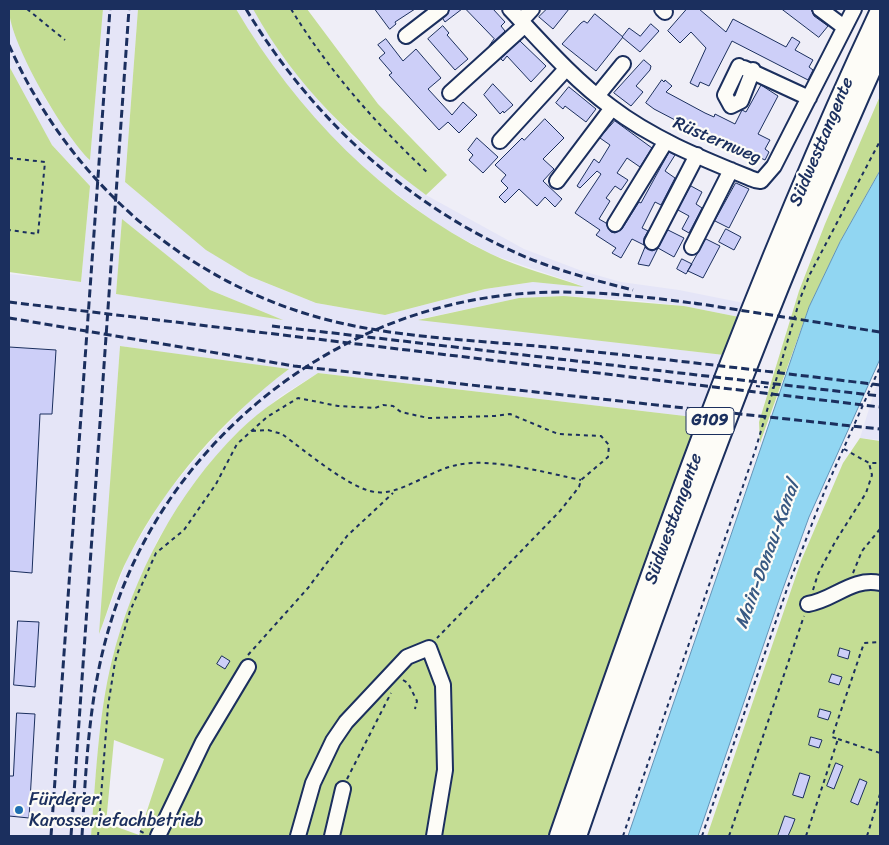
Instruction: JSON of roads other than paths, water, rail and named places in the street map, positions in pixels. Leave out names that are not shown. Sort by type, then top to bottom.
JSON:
[{"type":"highway","name":"Südwesttangente","points":[[560,836],[632,632],[734,358],[796,202],[880,13]]},
{"type":"highway","name":"Südwesttangente","points":[[576,836],[671,568],[740,385],[804,222],[880,48]]},
{"type":"street","points":[[406,36],[441,9]]},
{"type":"street","name":"Rüsternweg","points":[[510,9],[566,69],[612,108],[666,141],[755,180],[761,180],[766,177],[774,166],[854,9]]},
{"type":"street","points":[[450,94],[523,23],[532,9]]},
{"type":"street","points":[[820,9],[844,27]]},
{"type":"street","points":[[597,96],[623,64]]},
{"type":"street","points":[[741,67],[809,98]]},
{"type":"street","points":[[500,141],[566,69]]},
{"type":"street","points":[[557,181],[612,108]]},
{"type":"street","points":[[615,224],[666,141]]},
{"type":"street","points":[[652,242],[697,155]]},
{"type":"street","points":[[692,247],[731,170]]},
{"type":"street","points":[[808,604],[817,603],[858,582],[880,583]]},
{"type":"street","points":[[298,836],[313,783],[333,741],[346,722],[407,657],[429,648],[443,685],[445,770],[434,836]]},
{"type":"street","points":[[158,836],[203,742],[248,667]]},
{"type":"street","points":[[332,836],[343,789]]},
{"type":"water","name":"Main-Donau-Kanal","points":[[880,171],[880,359],[809,517],[698,836],[628,836],[809,307],[840,242]]},
{"type":"railway","points":[[51,836],[110,9]]},
{"type":"railway","points":[[71,836],[129,9]]},
{"type":"railway","points":[[246,9],[272,49],[301,87],[333,123],[367,156],[404,186],[443,213],[484,237],[528,258],[593,280],[633,290]]},
{"type":"railway","points":[[9,45],[35,96],[66,143],[102,186],[143,225],[188,258],[237,286],[289,308],[345,324],[398,333],[598,352],[880,385]]},
{"type":"railway","points":[[82,836],[85,783],[97,679],[109,628],[133,564],[166,505],[207,452],[255,405],[310,365],[369,333],[432,310],[499,296],[549,292],[599,293],[699,304]]},
{"type":"railway","points":[[9,302],[880,407]]},
{"type":"railway","points":[[694,303],[880,332]]},
{"type":"railway","points":[[9,318],[294,366],[880,429]]},
{"type":"railway","points":[[272,326],[880,396]]},
{"type":"place","name":"Fürderer Karosseriefachbetrieb","points":[[19,810]]}]
